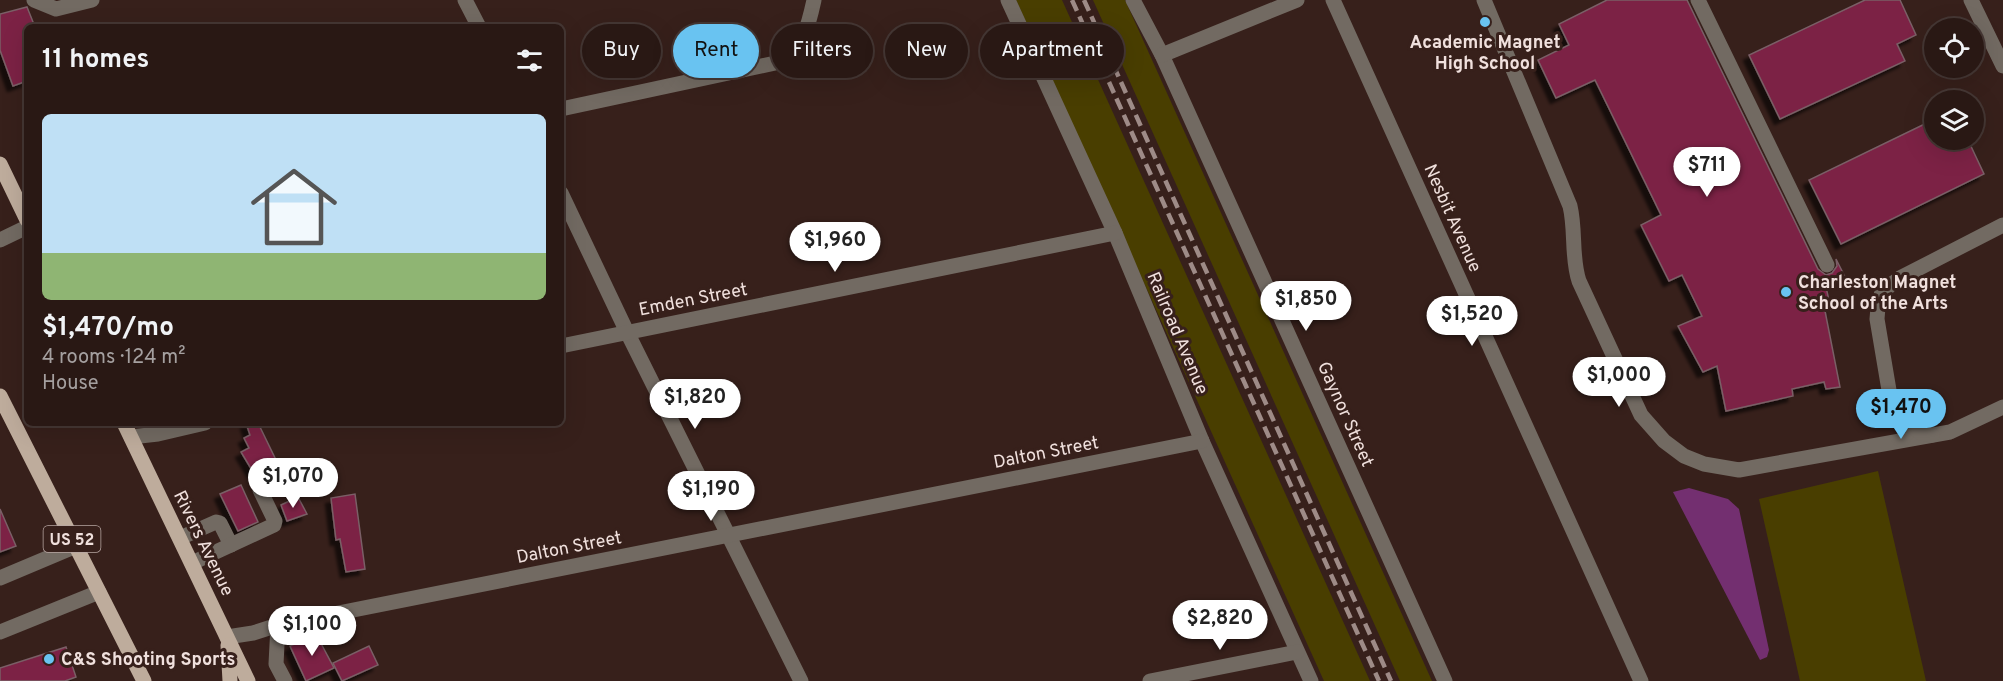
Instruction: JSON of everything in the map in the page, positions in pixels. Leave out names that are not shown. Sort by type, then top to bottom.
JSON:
[{"type":"main road","points":[[0,164],[24,214]]},
{"type":"main road","name":"US 52","points":[[0,396],[144,681]]},
{"type":"main road","name":"Rivers Avenue","points":[[128,430],[248,681]]},
{"type":"main road","points":[[227,637],[230,681]]},
{"type":"street","points":[[34,0],[56,9],[92,0]]},
{"type":"street","points":[[465,0],[477,24]]},
{"type":"street","points":[[564,108],[780,62],[790,57],[807,30],[814,0]]},
{"type":"street","name":"Railroad Avenue","points":[[1008,0],[1115,233],[1202,441],[1311,681]]},
{"type":"street","name":"Gaynor Street","points":[[1133,0],[1162,55],[1445,681]]},
{"type":"street","points":[[1162,55],[1297,0]]},
{"type":"street","name":"Nesbit Avenue","points":[[1333,0],[1641,681]]},
{"type":"street","points":[[1484,0],[1570,206],[1574,224],[1575,268],[1579,280],[1641,415],[1664,441],[1684,456],[1704,464],[1739,470],[1950,432],[2003,407]]},
{"type":"street","points":[[1698,0],[1827,265]]},
{"type":"street","points":[[1971,0],[2003,66]]},
{"type":"street","points":[[564,199],[627,332],[801,681]]},
{"type":"street","points":[[1933,435],[1921,433],[1905,423],[1892,408],[1877,319],[1881,295],[1900,278],[2003,225]]},
{"type":"street","points":[[0,240],[24,228]]},
{"type":"street","name":"Emden Street","points":[[564,345],[1115,233]]},
{"type":"street","points":[[128,430],[158,434],[192,426]]},
{"type":"street","name":"Dalton Street","points":[[227,637],[254,633],[278,624],[1202,441]]},
{"type":"street","points":[[192,563],[274,525],[275,521],[260,490],[278,483]]},
{"type":"street","points":[[180,538],[216,522],[219,523],[231,545]]},
{"type":"street","points":[[0,578],[76,546]]},
{"type":"street","points":[[0,632],[99,592]]},
{"type":"street","points":[[278,624],[276,664],[285,681]]},
{"type":"street","points":[[1150,681],[1297,652]]},
{"type":"shaded area","points":[[1016,0],[1062,0],[1073,24],[1027,24]]},
{"type":"shaded area","points":[[1093,0],[1125,0],[1432,681],[1400,681],[1124,69],[1124,24],[1104,24]]},
{"type":"shaded area","points":[[1051,78],[1097,78],[1370,681],[1324,681]]},
{"type":"shaded area","points":[[1878,471],[1926,681],[1800,681],[1759,499]]},
{"type":"shaded area","points":[[1689,488],[1728,499],[1739,509],[1769,650],[1767,657],[1760,660],[1673,492]]},
{"type":"building","points":[[1607,0],[1687,0],[1818,269],[1826,275],[1832,273],[1837,266],[1836,259],[1845,277],[1826,287],[1831,310],[1825,311],[1840,387],[1826,389],[1824,382],[1792,389],[1793,396],[1726,411],[1717,366],[1703,372],[1678,326],[1702,316],[1682,275],[1669,281],[1641,225],[1661,215],[1595,80],[1556,98],[1538,60],[1569,45],[1559,24]]},
{"type":"building","points":[[1865,0],[1900,0],[1916,35],[1897,44],[1905,61],[1780,119],[1749,55]]},
{"type":"building","points":[[27,7],[34,24],[24,24],[24,82],[13,86],[0,50],[0,14]]},
{"type":"building","points":[[1924,124],[1924,150],[1973,150],[1984,174],[1841,244],[1809,180]]},
{"type":"building","points":[[247,426],[259,426],[276,460],[253,472],[241,452],[249,448],[244,438],[250,435]]},
{"type":"building","points":[[241,485],[258,522],[238,531],[220,494]]},
{"type":"building","points":[[355,494],[365,569],[346,572],[340,539],[336,540],[331,498]]},
{"type":"building","points":[[298,497],[307,514],[287,521],[281,505]]},
{"type":"building","points":[[0,509],[16,546],[0,552]]},
{"type":"building","points":[[316,634],[334,668],[306,681],[290,646]]},
{"type":"building","points":[[369,646],[378,665],[342,681],[333,663]]},
{"type":"building","name":"C&S Shooting Sports","points":[[66,647],[76,677],[65,681],[0,681],[0,668]]},
{"type":"railway","points":[[1072,0],[1379,681]]},
{"type":"railway","points":[[1084,0],[1391,681]]},
{"type":"place","name":"Academic Magnet High School","points":[[1485,22]]},
{"type":"place","name":"Charleston Magnet School of the Arts","points":[[1786,292]]},
{"type":"place","name":"C&S Shooting Sports","points":[[49,659]]}]
